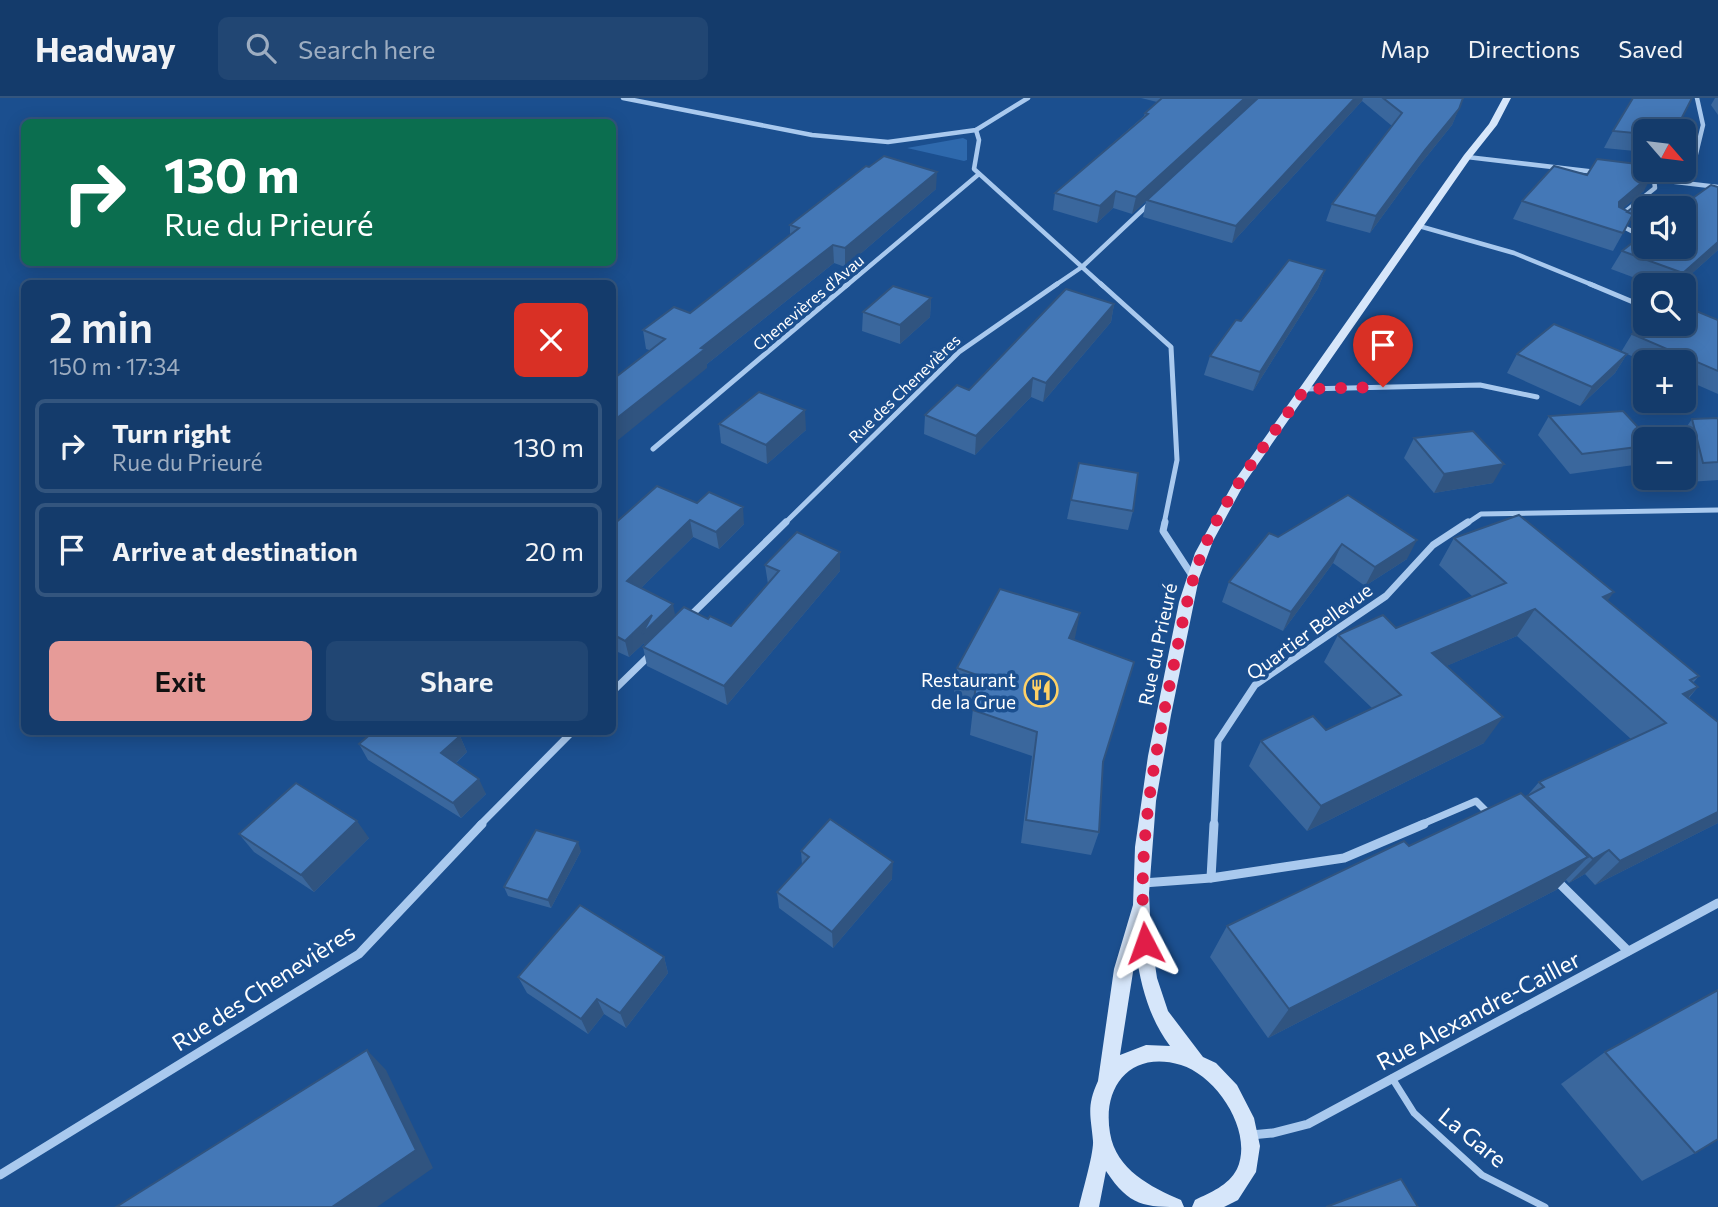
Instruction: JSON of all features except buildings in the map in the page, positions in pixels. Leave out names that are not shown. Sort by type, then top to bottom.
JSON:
[{"type":"main road","name":"Rue du Prieuré","points":[[1250,1135],[1244,1114],[1229,1088],[1195,1060],[1170,1032],[1159,1012],[1146,958],[1142,889],[1152,770],[1192,577],[1213,527],[1239,483],[1467,157],[1499,116],[1507,98]]},
{"type":"main road","name":"Rue du Prieuré","points":[[1102,1144],[1098,1108],[1106,1083],[1123,969],[1142,889]]},
{"type":"main road","points":[[1106,1083],[1112,1072],[1122,1064],[1144,1054],[1169,1053],[1195,1060]]},
{"type":"main road","points":[[1202,1207],[1227,1195],[1242,1178],[1250,1156],[1250,1135]]},
{"type":"main road","points":[[1102,1144],[1115,1168],[1129,1184],[1144,1196],[1171,1207]]},
{"type":"main road","points":[[1088,1207],[1102,1144]]},
{"type":"street","points":[[623,98],[812,135],[888,142],[976,130],[1028,98]]},
{"type":"street","points":[[1689,183],[1703,125],[1697,98]]},
{"type":"street","points":[[976,130],[979,140],[974,169],[1171,347],[1177,460],[1163,531],[1192,577]]},
{"type":"street","points":[[1467,157],[1600,173]]},
{"type":"street","name":"Chenevières d'Avau","points":[[653,449],[979,174]]},
{"type":"street","points":[[1645,196],[1655,188],[1654,182]]},
{"type":"street","points":[[1680,182],[1718,187]]},
{"type":"street","name":"Rue des Chenevières","points":[[681,625],[959,352],[1082,267],[1152,202]]},
{"type":"street","points":[[1633,206],[1613,222],[1633,232]]},
{"type":"street","points":[[1419,226],[1514,253],[1633,302]]},
{"type":"street","points":[[1305,389],[1480,385],[1537,397]]},
{"type":"street","name":"Quartier Bellevue","points":[[1212,878],[1218,741],[1255,685],[1386,596],[1433,545],[1481,514],[1718,510]]},
{"type":"street","points":[[616,688],[652,654]]},
{"type":"street","name":"Rue des Chenevières","points":[[0,1175],[359,954],[569,735]]},
{"type":"street","points":[[1142,889],[1343,858],[1476,801],[1504,828]]},
{"type":"street","points":[[1550,875],[1628,951]]},
{"type":"street","name":"Rue Alexandre-Cailler","points":[[1250,1135],[1273,1133],[1308,1124],[1718,903]]},
{"type":"lane","name":"La Gare","points":[[1392,1078],[1414,1113],[1482,1175],[1545,1207]]},
{"type":"shaded area","points":[[963,138],[967,140],[967,160],[964,161],[907,148]]},
{"type":"place","name":"Restaurant de la Grue","points":[[1041,690]]},
{"type":"route","points":[[1145,943],[1142,883],[1152,770],[1192,577],[1213,527],[1239,483],[1305,389],[1383,387]]}]
